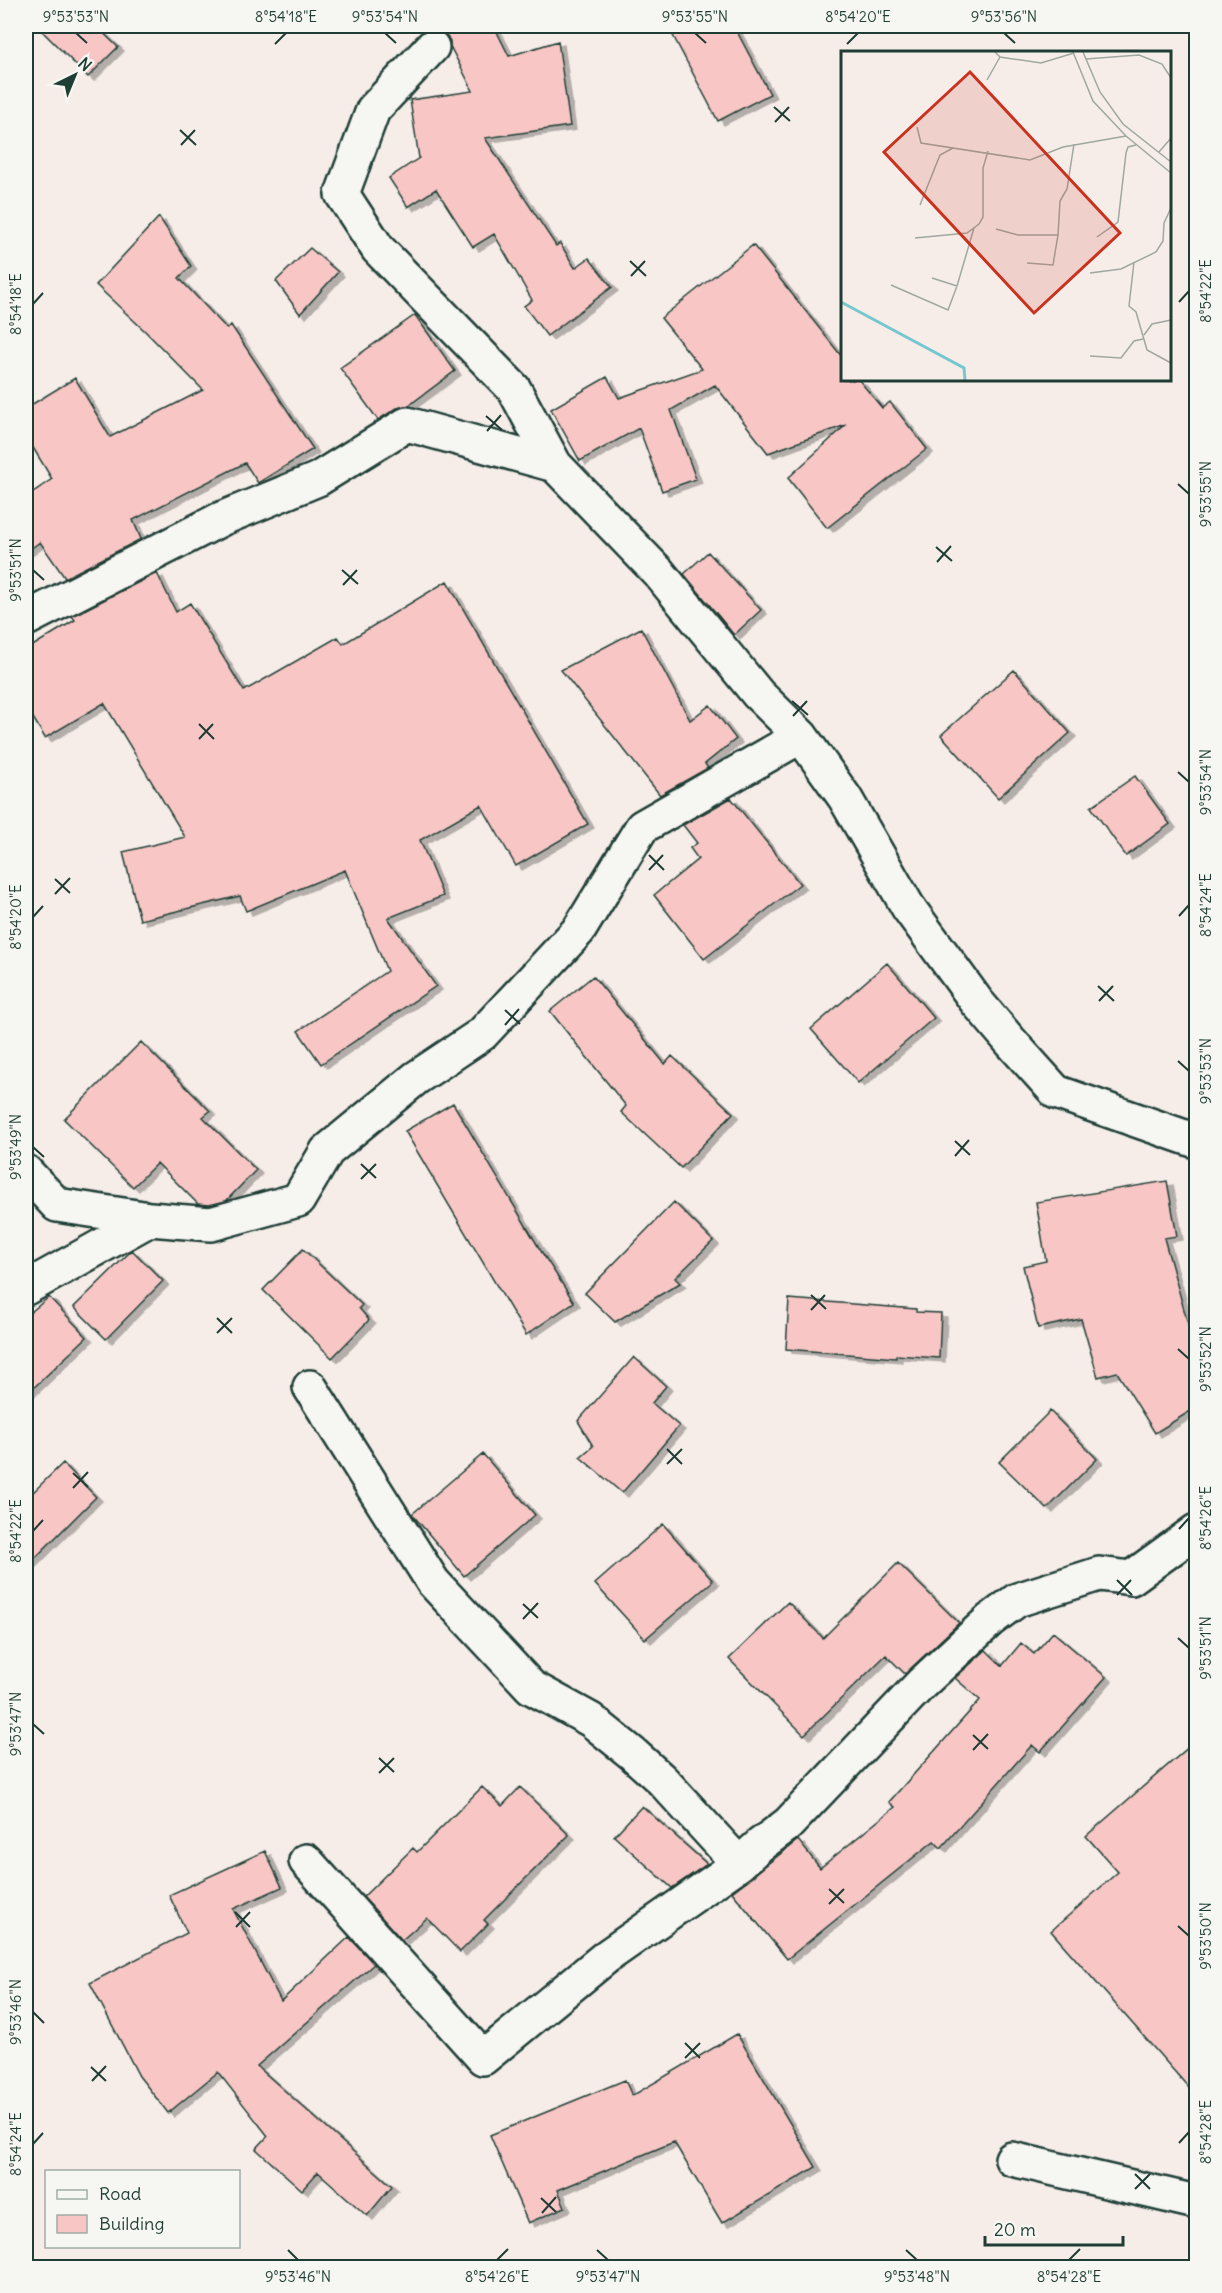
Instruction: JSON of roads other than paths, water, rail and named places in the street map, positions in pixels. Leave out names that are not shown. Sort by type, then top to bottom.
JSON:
[{"type":"street","points":[[432,47],[373,110],[342,194],[378,249],[514,389],[555,465],[659,573],[758,694],[801,736],[845,798],[908,907],[977,1002],[1056,1092],[1197,1141]]},
{"type":"street","points":[[26,619],[221,519],[318,478],[407,424],[555,465]]},
{"type":"street","points":[[26,1172],[57,1205],[150,1219],[211,1224],[298,1200],[327,1151],[416,1078],[482,1034],[579,930],[642,826],[801,736]]},
{"type":"street","points":[[26,1288],[150,1219]]},
{"type":"street","points":[[310,1387],[433,1582],[531,1687],[591,1720],[640,1761],[662,1780],[739,1864]]},
{"type":"street","points":[[306,1861],[483,2058],[606,1957],[739,1864],[788,1824],[921,1684],[990,1620],[1017,1600],[1099,1574],[1131,1578],[1197,1531]]},
{"type":"street","points":[[1012,2159],[1197,2202]]}]
